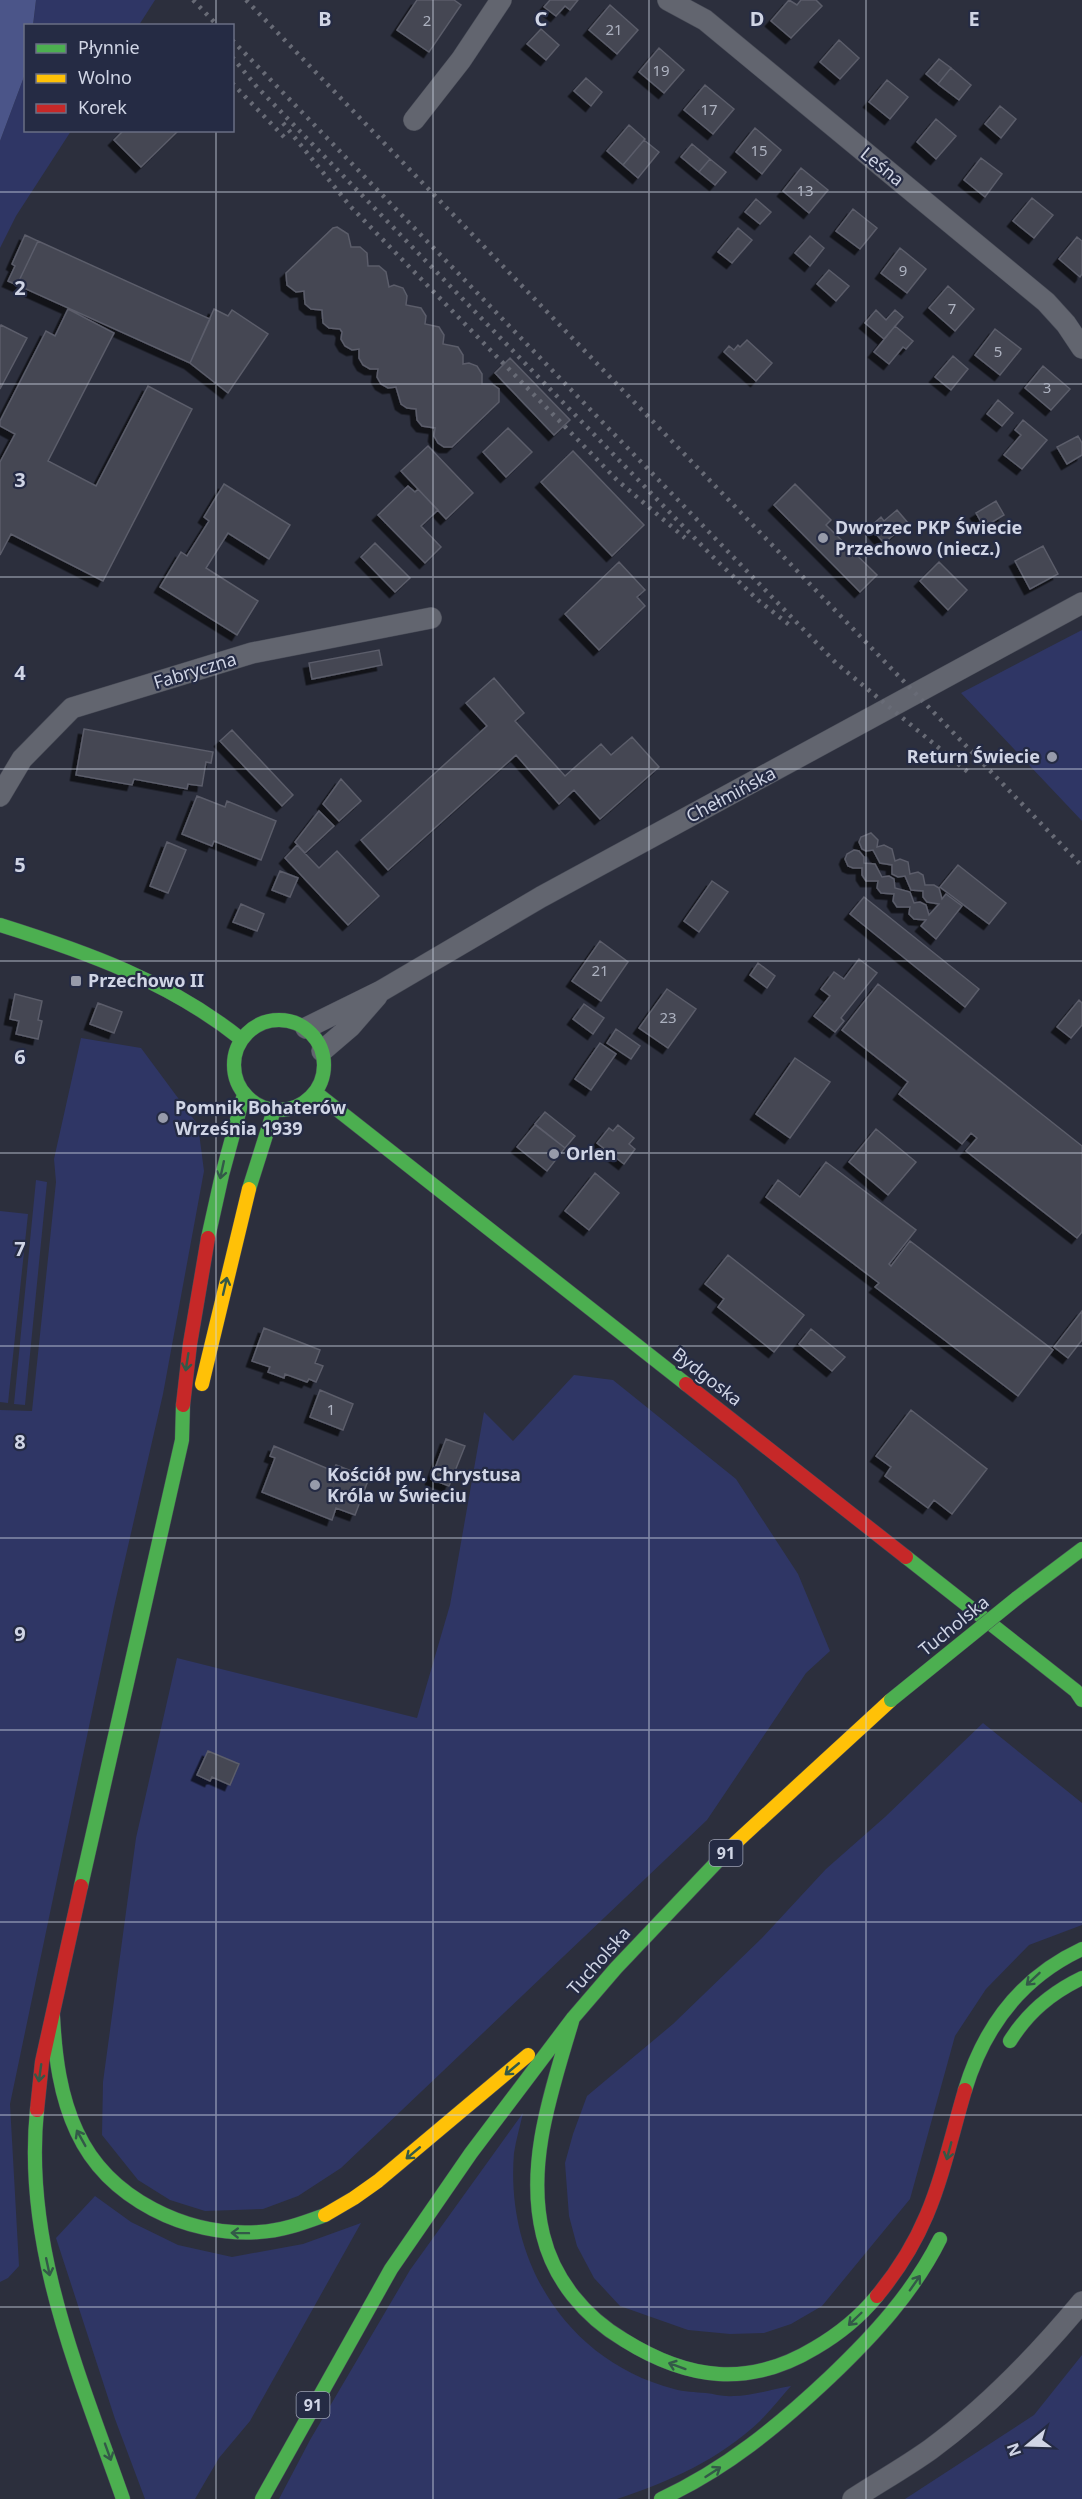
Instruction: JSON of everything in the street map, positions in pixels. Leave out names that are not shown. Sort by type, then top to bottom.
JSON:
[{"type":"main road","points":[[0,925],[51,940],[142,978],[213,1016],[242,1039]]},
{"type":"main road","points":[[279,1019],[306,1028],[316,1038],[322,1051],[323,1072],[315,1092],[303,1103],[289,1109],[274,1110],[257,1105],[244,1094],[237,1081],[234,1067],[235,1052],[242,1039],[258,1025],[279,1019]]},
{"type":"main road","name":"Bydgoska","points":[[315,1092],[1080,1695]]},
{"type":"main road","points":[[182,1440],[181,1407],[184,1378],[205,1252],[227,1151],[244,1094]]},
{"type":"main road","points":[[123,2499],[57,2305],[40,2224],[35,2166],[36,2106],[42,2062],[182,1440],[198,1407],[230,1263],[256,1163],[274,1110]]},
{"type":"main road","name":"Tucholska","points":[[262,2499],[391,2269],[471,2153],[573,2018],[616,1968],[732,1845],[891,1700],[1082,1549]]},
{"type":"main road","points":[[573,2018],[543,2118],[536,2188],[541,2228],[546,2246],[565,2285],[592,2317],[627,2344],[644,2354],[695,2372],[730,2376],[759,2372],[792,2362],[839,2334],[868,2306],[905,2258],[922,2230],[936,2196],[970,2074],[987,2037],[1015,1996],[1038,1974],[1068,1954],[1082,1948]]},
{"type":"main road","points":[[1005,2050],[1014,2032],[1034,2010],[1059,1988],[1082,1978]]},
{"type":"main road","points":[[53,2016],[57,2064],[69,2113],[91,2155],[109,2177],[145,2206],[186,2225],[220,2232],[252,2233],[292,2227],[314,2219],[363,2192],[418,2149],[573,2018]]},
{"type":"main road","points":[[661,2499],[693,2485],[758,2443],[785,2421],[892,2314],[919,2278],[945,2226]]},
{"type":"street","points":[[414,120],[461,60],[501,0]]},
{"type":"street","name":"Leśna","points":[[668,0],[705,20],[1046,302],[1066,324],[1082,348]]},
{"type":"street","name":"Chełmińska","points":[[306,1028],[381,991],[541,897],[1082,603]]},
{"type":"street","name":"Fabryczna","points":[[0,796],[22,759],[72,708],[252,653],[431,618]]},
{"type":"street","name":"Chełmińska","points":[[322,1051],[350,1027],[381,991]]},
{"type":"street","points":[[853,2499],[930,2449],[998,2394],[1053,2337],[1082,2302]]},
{"type":"shaded area","points":[[0,0],[36,0],[33,24],[24,24],[24,77],[0,141]]},
{"type":"shaded area","points":[[36,0],[155,0],[140,24],[33,24]]},
{"type":"shaded area","points":[[24,77],[24,132],[70,132],[16,216],[0,248],[0,141]]},
{"type":"shaded area","name":"Return Świecie","points":[[1082,630],[1082,821],[961,693]]},
{"type":"shaded area","points":[[81,1038],[141,1048],[198,1125],[204,1171],[163,1394],[114,1607],[10,2104],[19,2266],[8,2278],[0,2282],[0,1410],[32,1411],[56,1182],[54,1159]]},
{"type":"shaded area","points":[[36,1180],[47,1182],[25,1405],[14,1404]]},
{"type":"shaded area","points":[[0,1211],[28,1214],[8,1403],[0,1402]]},
{"type":"shaded area","points":[[574,1375],[613,1380],[736,1479],[798,1574],[830,1651],[806,1673],[707,1820],[341,2168],[298,2196],[263,2209],[205,2211],[170,2200],[138,2180],[102,2135],[103,2082],[136,1838],[177,1658],[417,1718],[450,1605],[484,1412],[513,1441]]},
{"type":"shaded area","points":[[983,1723],[1082,1803],[1082,1925],[1029,1945],[986,1989],[955,2036],[910,2199],[822,2306],[791,2324],[764,2333],[730,2334],[688,2330],[620,2306],[594,2278],[577,2246],[569,2216],[565,2163],[587,2096],[673,2024],[762,1938],[826,1869],[885,1817]]},
{"type":"shaded area","points":[[523,2113],[514,2153],[514,2193],[520,2232],[532,2268],[551,2301],[574,2330],[603,2356],[636,2375],[678,2390],[730,2396],[748,2395],[791,2386],[760,2421],[728,2447],[675,2477],[617,2499],[279,2499],[310,2440],[410,2270]]},
{"type":"shaded area","points":[[95,2196],[131,2222],[178,2245],[232,2257],[303,2244],[361,2223],[250,2421],[219,2458],[195,2499],[145,2499],[115,2419],[56,2238]]},
{"type":"shaded area","points":[[1082,2355],[1082,2499],[905,2499],[1034,2415]]},
{"type":"building","points":[[417,0],[454,0],[461,5],[429,52],[397,30]]},
{"type":"building","points":[[550,0],[578,0],[570,10],[565,6],[556,16],[544,7]]},
{"type":"building","points":[[789,0],[797,5],[801,0],[816,0],[822,6],[791,38],[771,21]]},
{"type":"building","points":[[610,5],[638,30],[617,54],[589,30]]},
{"type":"building","points":[[541,29],[559,45],[546,60],[527,44]]},
{"type":"building","points":[[839,40],[859,58],[840,79],[820,62]]},
{"type":"building","points":[[659,48],[684,70],[664,93],[639,72]]},
{"type":"building","points":[[939,59],[951,68],[938,84],[926,74]]},
{"type":"building","points":[[951,68],[971,85],[959,100],[938,84]]},
{"type":"building","points":[[586,78],[602,92],[591,106],[574,91]]},
{"type":"building","points":[[887,80],[908,97],[890,119],[869,102]]},
{"type":"building","points":[[705,85],[734,109],[713,134],[684,110]]},
{"type":"building","points":[[1000,106],[1016,119],[1001,138],[985,124]]},
{"type":"building","points":[[936,119],[956,136],[936,159],[917,142]]},
{"type":"building","points":[[629,125],[645,139],[623,165],[607,151]]},
{"type":"building","points":[[755,128],[781,150],[762,174],[736,152]]},
{"type":"building","points":[[122,132],[177,132],[141,167],[114,140]]},
{"type":"building","points":[[644,140],[659,152],[638,178],[623,165]]},
{"type":"building","points":[[692,144],[710,159],[699,172],[681,157]]},
{"type":"building","points":[[981,158],[1002,174],[985,197],[964,180]]},
{"type":"building","points":[[710,159],[726,172],[715,185],[699,172]]},
{"type":"building","points":[[801,168],[828,190],[809,213],[783,191]]},
{"type":"building","points":[[1032,198],[1053,215],[1034,238],[1013,221]]},
{"type":"building","points":[[756,199],[771,212],[760,224],[745,212]]},
{"type":"building","points":[[853,209],[877,228],[860,249],[836,231]]},
{"type":"building","points":[[337,227],[348,234],[351,247],[360,247],[367,253],[368,266],[379,266],[386,272],[389,287],[394,285],[403,288],[407,296],[406,305],[421,308],[426,316],[425,324],[439,327],[444,335],[443,344],[458,347],[463,355],[463,364],[469,363],[477,366],[482,374],[482,384],[492,384],[499,389],[499,402],[452,447],[444,447],[438,443],[434,436],[435,428],[422,426],[417,420],[416,409],[407,408],[401,404],[396,387],[388,388],[381,384],[377,377],[378,369],[370,369],[363,365],[359,358],[359,349],[352,350],[345,346],[341,339],[340,329],[329,328],[323,323],[322,310],[311,309],[305,304],[304,291],[296,292],[287,285],[286,273],[333,228]]},
{"type":"building","points":[[738,228],[752,240],[732,263],[718,252]]},
{"type":"building","points":[[25,235],[38,241],[17,285],[8,281],[15,266],[12,264]]},
{"type":"building","points":[[810,236],[824,248],[810,266],[795,253]]},
{"type":"building","points":[[1077,237],[1082,241],[1082,274],[1080,277],[1059,259]]},
{"type":"building","points":[[38,241],[210,319],[190,363],[17,285]]},
{"type":"building","points":[[900,248],[926,269],[907,293],[881,273]]},
{"type":"building","points":[[829,270],[849,286],[836,301],[817,284]]},
{"type":"building","points":[[948,286],[974,309],[955,331],[929,308]]},
{"type":"building","points":[[68,309],[114,333],[48,461],[96,486],[148,386],[192,409],[103,581],[11,534],[0,555],[0,462],[15,434],[0,426],[0,421],[46,331],[55,336]]},
{"type":"building","points":[[214,309],[228,316],[232,310],[268,334],[228,393],[190,363]]},
{"type":"building","points":[[876,310],[886,320],[895,310],[903,317],[884,339],[865,323]]},
{"type":"building","points":[[1,325],[27,338],[0,389],[0,327]]},
{"type":"building","points":[[895,326],[913,341],[906,349],[903,347],[889,364],[874,352]]},
{"type":"building","points":[[995,329],[1021,349],[1000,375],[975,355]]},
{"type":"building","points":[[747,340],[772,363],[756,381],[724,352],[729,346],[734,350]]},
{"type":"building","points":[[953,356],[968,369],[951,390],[935,377]]},
{"type":"building","points":[[510,358],[570,420],[554,435],[495,373]]},
{"type":"building","points":[[1043,366],[1070,389],[1051,410],[1025,388]]},
{"type":"building","points":[[998,400],[1013,413],[1002,426],[987,414]]},
{"type":"building","points":[[1023,420],[1047,440],[1022,469],[1004,455],[1021,435],[1015,430]]},
{"type":"building","points":[[508,428],[532,452],[506,477],[483,452]]},
{"type":"building","points":[[1078,436],[1082,443],[1082,455],[1067,464],[1057,447]]},
{"type":"building","points":[[428,446],[473,493],[446,519],[401,471]]},
{"type":"building","points":[[573,451],[644,525],[612,556],[541,482]]},
{"type":"building","points":[[224,484],[290,525],[269,559],[228,533],[206,568],[258,601],[237,635],[160,587],[181,552],[187,556],[209,521],[204,517]]},
{"type":"building","name":"Dworzec PKP Świecie Przechowo (niecz.)","points":[[795,484],[831,520],[826,525],[877,575],[860,592],[774,505]]},
{"type":"building","points":[[408,486],[415,492],[418,489],[438,510],[421,526],[441,547],[425,563],[378,515]]},
{"type":"building","points":[[996,501],[1004,515],[984,527],[976,513]]},
{"type":"building","points":[[897,510],[908,523],[884,543],[870,527],[881,517],[884,521]]},
{"type":"building","points":[[375,543],[410,578],[395,592],[361,557]]},
{"type":"building","points":[[1043,546],[1058,574],[1030,589],[1015,561]]},
{"type":"building","points":[[619,562],[645,590],[637,597],[645,606],[599,650],[565,614]]},
{"type":"building","points":[[939,562],[967,590],[948,610],[920,581]]},
{"type":"building","points":[[379,650],[382,665],[312,679],[309,663]]},
{"type":"building","points":[[494,678],[524,713],[515,721],[565,776],[601,744],[611,755],[632,737],[659,767],[600,819],[574,790],[559,804],[516,755],[388,870],[361,840],[487,726],[466,703]]},
{"type":"building","points":[[84,729],[213,752],[211,763],[206,762],[202,786],[188,784],[187,789],[134,779],[132,785],[76,775]]},
{"type":"building","points":[[232,730],[293,795],[282,806],[220,741]]},
{"type":"building","points":[[341,779],[361,801],[339,821],[323,804]]},
{"type":"building","points":[[197,796],[225,807],[227,801],[276,821],[261,860],[214,841],[212,846],[182,834]]},
{"type":"building","points":[[319,811],[334,826],[305,853],[295,842]]},
{"type":"building","points":[[871,833],[878,840],[877,847],[884,845],[892,849],[895,861],[900,859],[908,862],[910,874],[918,872],[923,875],[925,885],[934,885],[939,888],[942,899],[946,894],[962,906],[936,939],[921,926],[926,920],[914,919],[909,914],[910,907],[897,907],[893,901],[894,894],[881,893],[877,888],[878,881],[866,881],[862,875],[862,868],[848,866],[845,859],[847,854],[854,850],[859,851],[864,857],[864,863],[875,864],[882,877],[889,876],[894,879],[895,888],[910,892],[914,903],[920,902],[926,905],[929,915],[939,904],[927,902],[923,897],[923,891],[911,890],[905,876],[898,877],[892,874],[892,865],[880,863],[873,850],[862,849],[859,842],[861,837]]},
{"type":"building","points":[[167,842],[186,850],[168,893],[150,886]]},
{"type":"building","points":[[297,845],[319,868],[337,851],[379,896],[348,925],[285,858]]},
{"type":"building","points":[[958,865],[1006,903],[989,924],[940,887]]},
{"type":"building","points":[[280,871],[298,878],[290,897],[272,890]]},
{"type":"building","points":[[712,881],[728,892],[699,932],[684,921]]},
{"type":"building","points":[[864,897],[979,989],[965,1007],[850,914]]},
{"type":"building","points":[[241,904],[264,914],[257,931],[233,922]]},
{"type":"building","points":[[600,941],[628,962],[601,1001],[572,981]]},
{"type":"building","points":[[859,959],[877,973],[841,1018],[844,1021],[835,1032],[814,1016],[830,996],[821,989],[834,972],[844,979]]},
{"type":"building","points":[[758,963],[775,976],[767,988],[750,975]]},
{"type":"building","points":[[878,984],[1082,1146],[1082,1232],[1077,1238],[966,1151],[977,1138],[971,1133],[962,1144],[899,1094],[908,1082],[842,1030]]},
{"type":"building","points":[[667,989],[696,1009],[668,1048],[639,1028]]},
{"type":"building","points":[[15,994],[42,1001],[38,1020],[42,1021],[38,1039],[16,1034],[19,1021],[10,1019]]},
{"type":"building","points":[[1079,1000],[1082,1003],[1082,1025],[1071,1038],[1057,1027]]},
{"type":"building","points":[[98,1003],[122,1012],[114,1033],[90,1024]]},
{"type":"building","points":[[584,1004],[604,1018],[593,1034],[573,1019]]},
{"type":"building","points":[[616,1029],[640,1046],[631,1059],[607,1043]]},
{"type":"building","points":[[600,1043],[616,1054],[591,1090],[575,1079]]},
{"type":"building","points":[[795,1058],[830,1082],[790,1138],[756,1114]]},
{"type":"building","points":[[545,1112],[575,1136],[565,1148],[535,1124]]},
{"type":"building","points":[[535,1125],[565,1148],[547,1171],[517,1147]]},
{"type":"building","points":[[618,1125],[634,1138],[629,1144],[635,1149],[624,1164],[597,1143],[609,1128],[613,1131]]},
{"type":"building","points":[[876,1129],[916,1162],[888,1195],[849,1162]]},
{"type":"building","points":[[826,1162],[916,1230],[889,1264],[891,1266],[910,1241],[1053,1350],[1018,1396],[875,1287],[879,1283],[766,1197],[778,1180],[800,1197]]},
{"type":"building","points":[[595,1173],[619,1193],[589,1230],[565,1211]]},
{"type":"building","points":[[728,1255],[804,1315],[774,1352],[718,1307],[724,1299],[705,1284]]},
{"type":"building","points":[[1082,1311],[1082,1340],[1068,1358],[1054,1347]]},
{"type":"building","points":[[264,1328],[320,1350],[315,1363],[323,1366],[316,1382],[309,1379],[307,1382],[285,1374],[284,1378],[268,1372],[270,1367],[252,1361]]},
{"type":"building","points":[[811,1329],[845,1357],[832,1371],[799,1344]]},
{"type":"building","points":[[320,1390],[353,1404],[343,1430],[310,1417]]},
{"type":"building","points":[[911,1410],[987,1469],[952,1514],[934,1500],[928,1508],[885,1476],[891,1467],[876,1456]]},
{"type":"building","points":[[446,1439],[465,1446],[449,1486],[431,1479]]},
{"type":"building","name":"Kościół pw. Chrystusa Króla w Świeciu","points":[[274,1446],[333,1471],[336,1465],[369,1478],[355,1515],[336,1508],[332,1520],[262,1492],[275,1458],[270,1456]]},
{"type":"building","points":[[208,1751],[239,1764],[230,1785],[212,1777],[210,1781],[197,1775]]},
{"type":"railway","points":[[193,0],[216,24]]},
{"type":"railway","points":[[246,0],[1082,866]]},
{"type":"railway","points":[[234,42],[836,663],[968,772]]},
{"type":"railway","points":[[234,59],[257,87],[713,557],[758,600],[792,627]]},
{"type":"railway","points":[[234,85],[286,139]]},
{"type":"railway","points":[[283,123],[350,206],[617,480],[685,538]]},
{"type":"traffic: fast","points":[[0,925],[64,946],[156,985],[214,1019],[241,1039]]},
{"type":"traffic: fast","points":[[279,1020],[296,1024],[311,1033],[320,1048],[324,1065],[320,1082],[311,1097],[296,1106],[279,1110],[262,1106],[247,1097],[238,1082],[234,1065],[238,1048],[247,1033],[262,1024],[279,1020]]},
{"type":"traffic: fast","points":[[315,1092],[686,1384]]},
{"type":"traffic: fast","points":[[208,1238],[244,1094]]},
{"type":"traffic: fast","points":[[249,1189],[274,1110]]},
{"type":"traffic: fast","points":[[81,1886],[182,1440],[183,1405]]},
{"type":"traffic: fast","points":[[1017,1598],[1082,1549]]},
{"type":"traffic: fast","points":[[906,1557],[1076,1691],[1082,1700]]},
{"type":"traffic: fast","points":[[891,1700],[1017,1598]]},
{"type":"traffic: fast","points":[[262,2499],[391,2269],[471,2153],[573,2018],[616,1968],[732,1846]]},
{"type":"traffic: fast","points":[[965,2090],[983,2045],[1008,2006],[1041,1974],[1082,1949]]},
{"type":"traffic: fast","points":[[1010,2041],[1024,2021],[1041,2004],[1082,1978]]},
{"type":"traffic: fast","points":[[53,2016],[59,2076],[71,2118],[91,2156],[108,2177],[129,2194],[153,2209],[178,2220],[205,2228],[232,2232],[276,2230],[325,2215]]},
{"type":"traffic: fast","points":[[573,2018],[550,2098],[539,2152],[538,2208],[543,2235],[555,2267],[573,2296],[596,2320],[624,2340],[672,2364],[695,2371],[742,2374],[790,2361],[815,2348],[848,2325],[877,2296]]},
{"type":"traffic: fast","points":[[37,2110],[35,2160],[38,2210],[46,2259],[73,2357],[123,2499]]},
{"type":"traffic: fast","points":[[661,2499],[708,2474],[750,2445],[791,2413],[830,2377],[862,2346],[905,2296],[940,2239]]},
{"type":"traffic: slow","points":[[202,1384],[249,1189]]},
{"type":"traffic: slow","points":[[732,1846],[891,1700]]},
{"type":"traffic: slow","points":[[325,2215],[378,2181],[528,2055]]},
{"type":"traffic: jam","points":[[183,1405],[190,1344],[208,1238]]},
{"type":"traffic: jam","points":[[686,1384],[906,1557]]},
{"type":"traffic: jam","points":[[37,2110],[42,2062],[81,1886]]},
{"type":"traffic: jam","points":[[877,2296],[896,2271],[924,2222],[942,2173],[965,2090]]},
{"type":"place","name":"Dworzec PKP Świecie Przechowo (niecz.)","points":[[823,538]]},
{"type":"place","name":"Return Świecie","points":[[1052,757]]},
{"type":"place","name":"Przechowo II","points":[[76,981]]},
{"type":"place","name":"Pomnik Bohaterów Września 1939","points":[[163,1118]]},
{"type":"place","name":"Orlen","points":[[554,1154]]},
{"type":"place","name":"Kościół pw. Chrystusa Króla w Świeciu","points":[[315,1485]]}]
